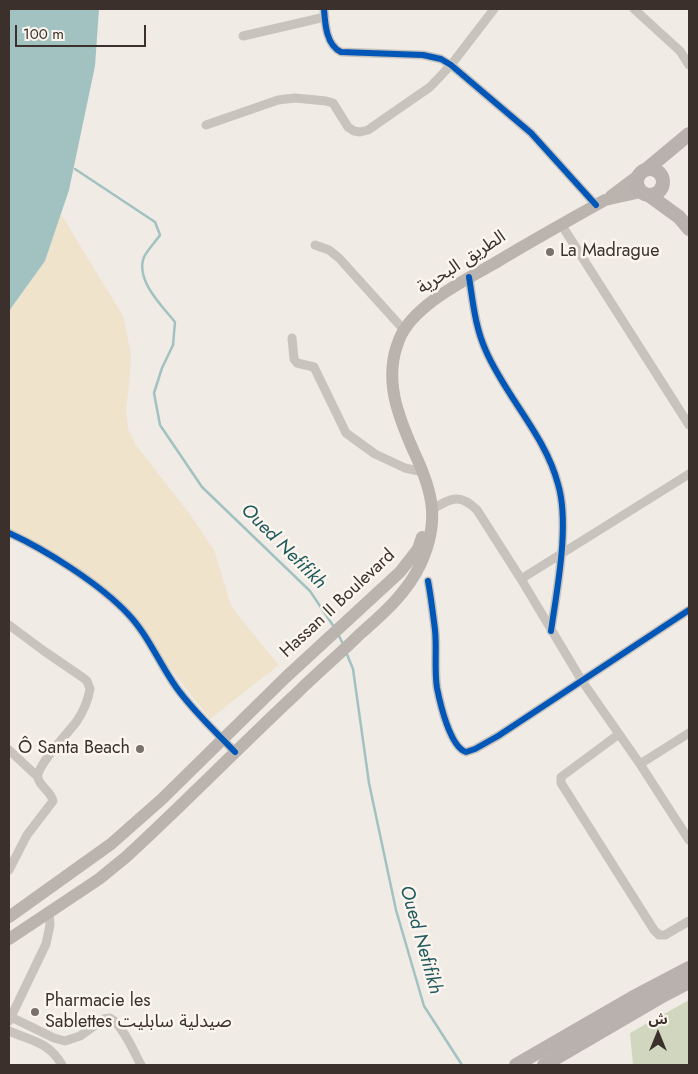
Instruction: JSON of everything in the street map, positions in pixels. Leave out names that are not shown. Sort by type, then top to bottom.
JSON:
[{"type":"main road","points":[[600,202],[643,172],[686,137]]},
{"type":"main road","points":[[600,202],[658,193],[663,183],[666,168],[674,152],[686,137]]},
{"type":"main road","points":[[679,217],[638,187],[637,181],[643,172],[656,170],[662,176],[663,183],[679,217],[689,230]]},
{"type":"main road","name":"الطريق البحرية","points":[[433,510],[430,492],[406,432],[393,392],[394,354],[404,330],[427,306],[469,277],[600,202]]},
{"type":"main road","name":"Hassan II Boulevard","points":[[9,917],[88,862],[123,834],[162,799],[285,678],[409,562],[418,549],[433,510]]},
{"type":"main road","name":"Hassan II Boulevard","points":[[9,939],[99,879],[126,857],[394,602],[408,586],[422,562],[432,528],[433,510]]},
{"type":"main road","points":[[544,1065],[632,998],[689,968]]},
{"type":"main road","points":[[516,1065],[577,1038],[689,982]]},
{"type":"street","points":[[206,125],[278,100],[295,98],[326,101],[333,104],[348,126],[354,131],[368,130],[430,87],[451,65],[494,9]]},
{"type":"street","points":[[634,9],[680,51],[689,65]]},
{"type":"street","points":[[243,36],[324,13],[330,41],[334,48],[341,52],[423,55],[441,59],[451,65],[531,133],[600,202]]},
{"type":"street","points":[[561,224],[689,426]]},
{"type":"street","points":[[315,245],[329,250],[338,258],[404,330]]},
{"type":"street","points":[[469,277],[478,329],[485,350],[502,382],[541,444],[555,474],[563,506],[552,631]]},
{"type":"street","points":[[292,338],[294,359],[297,363],[314,367],[346,433],[375,454],[405,468],[423,472]]},
{"type":"street","points":[[521,579],[689,474]]},
{"type":"street","points":[[433,510],[445,502],[454,499],[463,499],[477,510],[582,681],[640,764],[689,840]]},
{"type":"street","points":[[10,535],[43,551],[78,574],[129,615],[146,638],[177,688],[196,712],[235,752]]},
{"type":"street","points":[[428,581],[435,631],[437,688],[456,745],[463,751],[470,751],[484,744],[689,610]]},
{"type":"street","points":[[9,625],[44,652],[82,677],[90,685],[89,695],[78,719],[47,758],[38,777]]},
{"type":"street","points":[[640,764],[689,733]]},
{"type":"street","points":[[619,734],[561,776],[561,783],[654,930],[659,935],[665,935],[689,921]]},
{"type":"street","points":[[9,750],[38,777],[39,781],[52,796],[53,801],[27,835],[9,870]]},
{"type":"street","points":[[49,913],[50,926],[46,944],[10,1019],[63,1041],[70,1041],[104,1019],[110,1018],[116,1021],[141,1065]]},
{"type":"street","points":[[9,1031],[46,1046],[62,1065]]},
{"type":"street","points":[[53,1052],[63,1041]]},
{"type":"green space","points":[[689,1000],[689,1065],[633,1065],[630,1033]]},
{"type":"sand","points":[[61,214],[123,316],[131,354],[126,410],[128,428],[135,444],[189,513],[214,550],[231,605],[279,665],[210,719],[109,591],[9,533],[9,311],[45,261]]},
{"type":"water","points":[[9,9],[99,9],[95,66],[69,190],[45,261],[9,311]]},
{"type":"waterway","name":"Oued Nefifikh","points":[[75,169],[155,222],[160,235],[145,255],[142,266],[143,275],[151,292],[175,322],[173,345],[162,368],[154,393],[160,425],[202,487],[310,591],[334,627]]},
{"type":"waterway","name":"Oued Nefifikh","points":[[338,634],[343,644]]},
{"type":"waterway","name":"Oued Nefifikh","points":[[346,652],[353,669],[369,783],[396,910],[424,1006],[462,1065]]},
{"type":"cycle path","points":[[324,9],[329,39],[336,49],[341,52],[423,55],[441,59],[451,65],[531,133],[596,205]]},
{"type":"cycle path","points":[[469,277],[473,305],[482,342],[494,368],[544,449],[558,484],[563,518],[563,537],[551,631]]},
{"type":"cycle path","points":[[9,533],[72,569],[103,591],[128,614],[142,631],[183,696],[235,752]]},
{"type":"cycle path","points":[[428,581],[435,630],[438,695],[451,734],[455,742],[466,752],[498,736],[689,610]]},
{"type":"place","name":"La Madrague","points":[[550,252]]},
{"type":"place","name":"Ô Santa Beach","points":[[140,749]]},
{"type":"place","name":"Pharmacie les Sablettes صيدلية سابليت","points":[[35,1012]]}]
